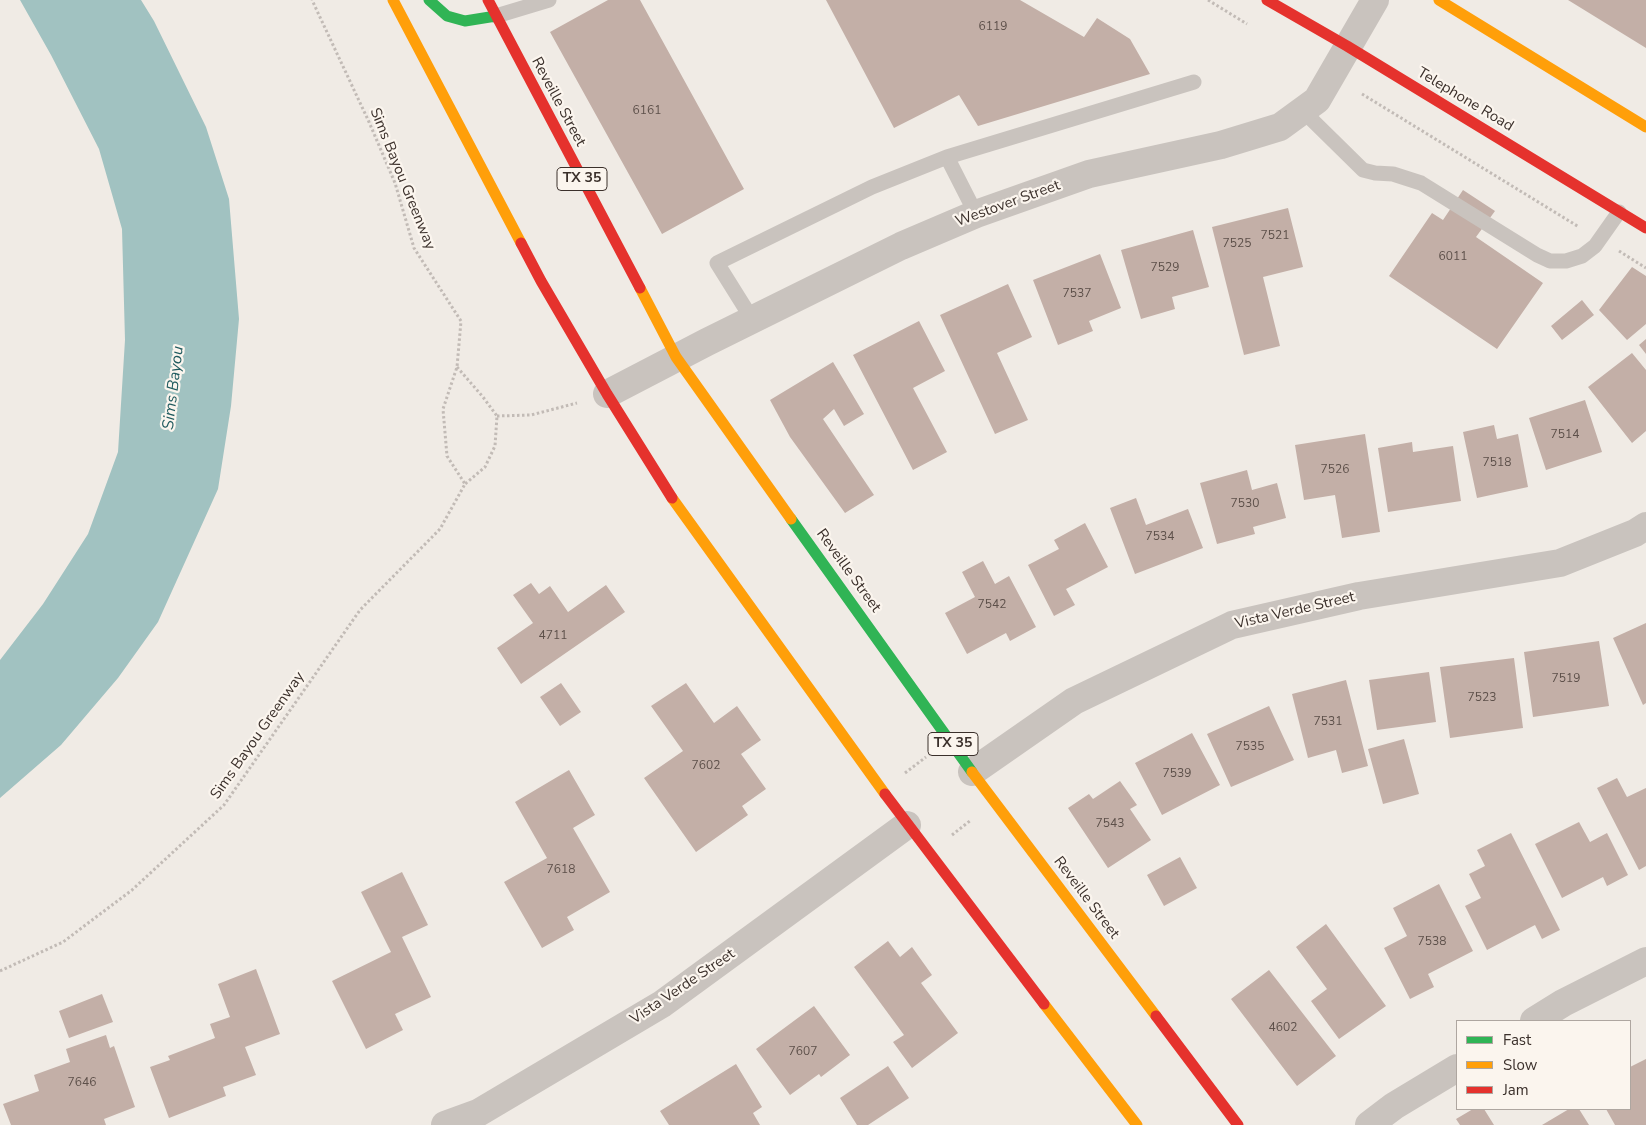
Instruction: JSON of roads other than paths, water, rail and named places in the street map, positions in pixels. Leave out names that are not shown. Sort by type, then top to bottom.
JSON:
[{"type":"main road","points":[[393,0],[540,281],[663,485],[907,825],[1137,1125]]},
{"type":"main road","points":[[429,0],[447,16],[465,21],[496,16]]},
{"type":"main road","name":"Reveille Street","points":[[488,0],[676,357],[972,772],[1238,1125]]},
{"type":"main road","name":"Telephone Road","points":[[1268,0],[1646,228]]},
{"type":"main road","points":[[1439,0],[1646,127]]},
{"type":"street","name":"Westover Street","points":[[607,394],[676,357],[901,246],[976,214],[1089,174],[1221,144],[1280,127],[1317,100],[1375,0]]},
{"type":"street","name":"Vista Verde Street","points":[[972,772],[1074,701],[1232,625],[1359,596],[1560,563],[1635,533],[1646,526]]},
{"type":"street","name":"Vista Verde Street","points":[[445,1125],[478,1113],[662,1004],[907,825]]},
{"type":"street","points":[[1536,1020],[1563,1003],[1646,961]]},
{"type":"street","points":[[1369,1125],[1394,1106],[1456,1069]]},
{"type":"lane","points":[[496,16],[549,0]]},
{"type":"lane","points":[[752,319],[718,263],[872,187],[946,157],[1194,82]]},
{"type":"lane","points":[[1303,111],[1363,170],[1393,174],[1421,184],[1537,255],[1550,261],[1566,261],[1582,256],[1596,246],[1619,212]]},
{"type":"lane","points":[[946,157],[976,214]]},
{"type":"water","name":"Sims Bayou","points":[[20,0],[141,0],[154,21],[206,127],[229,199],[239,319],[231,406],[218,489],[158,622],[118,678],[61,745],[0,798],[0,660],[43,604],[88,534],[118,452],[125,340],[122,229],[99,149],[51,55]]}]
